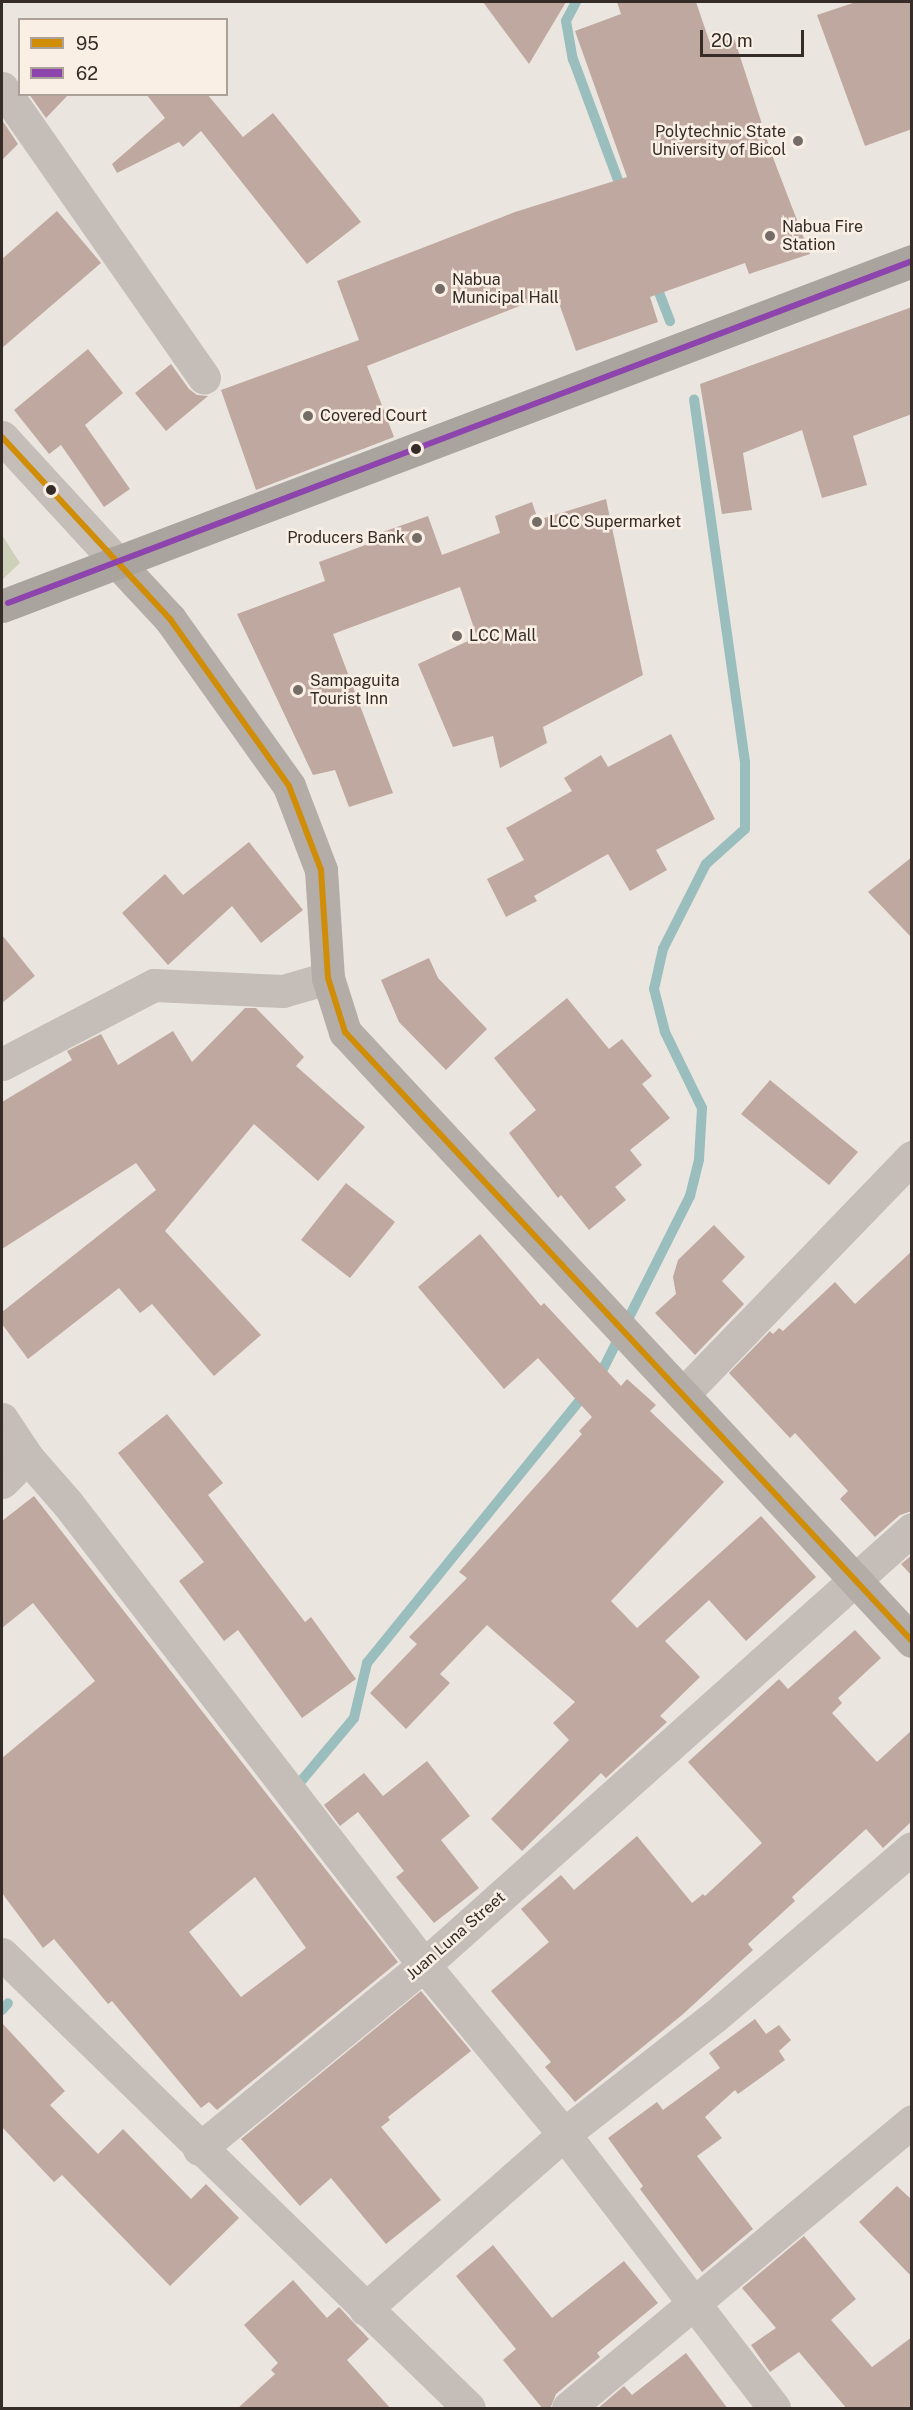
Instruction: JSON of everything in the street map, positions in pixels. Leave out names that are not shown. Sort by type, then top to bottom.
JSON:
[{"type":"highway","points":[[2,606],[912,261]]},
{"type":"main road","points":[[117,562],[170,620],[289,786],[321,870],[328,978],[345,1032],[684,1393],[855,1582],[912,1641]]},
{"type":"street","points":[[2,88],[204,378]]},
{"type":"street","points":[[2,437],[117,562]]},
{"type":"street","points":[[2,1064],[154,985],[283,991],[328,978]]},
{"type":"street","points":[[684,1393],[912,1157]]},
{"type":"street","points":[[2,1419],[14,1450],[68,1504],[424,1965],[564,2134],[774,2409]]},
{"type":"street","points":[[2,1482],[14,1450]]},
{"type":"street","name":"Juan Luna Street","points":[[199,2149],[424,1965],[855,1582],[912,1528]]},
{"type":"street","points":[[365,2308],[564,2134],[714,2017],[912,1848]]},
{"type":"street","points":[[2,1954],[199,2149],[469,2409]]},
{"type":"street","points":[[568,2409],[912,2121]]},
{"type":"green space","points":[[2,535],[20,563],[2,580]]},
{"type":"building","points":[[483,2],[566,2],[529,64]]},
{"type":"building","points":[[617,2],[696,2],[711,46],[734,38],[772,155],[810,254],[749,274],[745,263],[650,297],[658,322],[576,351],[555,292],[367,366],[394,437],[256,490],[221,390],[359,340],[337,281],[515,212],[627,177],[575,31],[621,14]]},
{"type":"building","points":[[856,2],[912,2],[912,129],[865,146],[817,15]]},
{"type":"building","points":[[30,96],[67,96],[46,118]]},
{"type":"building","points":[[148,96],[209,96],[243,137],[273,113],[361,222],[307,264],[201,131],[183,147],[179,142],[117,173],[112,164],[165,118]]},
{"type":"building","points":[[2,120],[18,144],[2,160]]},
{"type":"building","points":[[57,211],[101,263],[2,348],[2,259]]},
{"type":"building","points":[[912,307],[912,414],[853,436],[867,485],[822,498],[802,430],[743,453],[752,510],[722,514],[700,384]]},
{"type":"building","points":[[88,349],[123,393],[85,425],[130,489],[104,507],[61,445],[49,454],[14,410]]},
{"type":"building","points":[[171,364],[189,389],[197,395],[208,396],[166,431],[135,393]]},
{"type":"building","points":[[606,499],[643,675],[543,727],[547,743],[500,768],[493,736],[453,747],[418,664],[477,637],[460,587],[333,634],[393,793],[349,807],[335,770],[313,775],[237,614],[325,581],[319,562],[379,540],[377,534],[428,516],[442,555],[500,533],[495,516],[532,502],[538,520]]},
{"type":"building","points":[[671,734],[715,819],[656,850],[667,870],[630,891],[608,854],[534,896],[537,901],[506,917],[487,879],[524,860],[506,828],[572,791],[564,778],[601,755],[608,767]]},
{"type":"building","points":[[249,842],[303,910],[261,943],[232,906],[168,965],[122,913],[165,874],[183,895]]},
{"type":"building","points":[[912,857],[912,938],[868,892]]},
{"type":"building","points":[[2,935],[35,976],[2,1003]]},
{"type":"building","points":[[429,958],[438,978],[487,1029],[446,1070],[399,1022],[381,980]]},
{"type":"building","points":[[567,998],[609,1049],[622,1039],[652,1076],[642,1084],[670,1118],[630,1150],[642,1165],[615,1187],[626,1200],[589,1230],[561,1195],[558,1198],[509,1133],[536,1110],[494,1058]]},
{"type":"building","points":[[245,1008],[256,1008],[304,1057],[296,1066],[365,1127],[318,1181],[254,1124],[165,1231],[261,1335],[214,1376],[152,1304],[140,1313],[119,1288],[28,1359],[2,1324],[2,1312],[156,1190],[136,1163],[2,1249],[2,1102],[72,1060],[67,1051],[101,1034],[118,1065],[173,1031],[192,1062]]},
{"type":"building","points":[[770,1080],[858,1152],[829,1185],[741,1114]]},
{"type":"building","points":[[346,1183],[395,1222],[350,1278],[301,1240]]},
{"type":"building","points":[[714,1225],[745,1257],[722,1281],[744,1304],[695,1355],[655,1313],[676,1294],[673,1277],[678,1260]]},
{"type":"building","points":[[480,1234],[541,1306],[544,1303],[621,1386],[627,1379],[656,1405],[650,1411],[724,1482],[611,1601],[637,1628],[761,1516],[816,1577],[746,1641],[709,1600],[665,1641],[700,1677],[660,1716],[667,1722],[606,1778],[601,1773],[522,1851],[491,1819],[569,1740],[553,1723],[575,1702],[487,1625],[440,1674],[450,1683],[406,1729],[370,1693],[417,1644],[409,1637],[467,1578],[459,1572],[582,1434],[579,1431],[592,1417],[538,1358],[504,1389],[418,1287]]},
{"type":"building","points":[[912,1251],[912,1511],[900,1515],[875,1537],[840,1499],[848,1491],[795,1433],[790,1438],[729,1373],[770,1331],[773,1334],[779,1328],[783,1331],[835,1282],[855,1304]]},
{"type":"building","points":[[167,1414],[223,1483],[208,1495],[305,1622],[311,1617],[356,1679],[302,1718],[238,1630],[224,1641],[179,1581],[204,1562],[118,1453]]},
{"type":"building","points":[[34,1496],[398,1962],[217,2110],[209,2102],[201,2108],[112,2001],[108,2004],[54,1939],[43,1948],[2,1893],[2,1758],[95,1681],[33,1603],[2,1628],[2,1521]],"holes":[[[255,1877],[306,1948],[241,1997],[189,1932]]]},
{"type":"building","points":[[912,1555],[912,1576],[901,1564]]},
{"type":"building","points":[[855,1630],[881,1658],[838,1698],[842,1703],[832,1713],[877,1762],[912,1730],[912,1821],[883,1848],[866,1829],[792,1897],[795,1901],[748,1944],[753,1950],[682,2015],[575,2102],[545,2067],[551,2062],[491,1991],[549,1942],[521,1909],[561,1875],[574,1890],[637,1836],[692,1903],[703,1894],[705,1896],[762,1843],[688,1762],[779,1679],[788,1689]]},
{"type":"building","points":[[427,1761],[470,1816],[441,1840],[479,1888],[434,1923],[396,1877],[404,1871],[358,1812],[340,1826],[324,1805],[364,1773],[383,1796]]},
{"type":"building","points":[[421,1991],[471,2051],[388,2117],[390,2120],[381,2127],[441,2200],[386,2244],[331,2178],[300,2206],[241,2139]]},
{"type":"building","points":[[755,2019],[766,2034],[779,2025],[791,2040],[779,2051],[785,2060],[738,2094],[735,2090],[705,2117],[722,2138],[697,2156],[753,2229],[702,2272],[640,2189],[643,2186],[608,2138],[657,2102],[663,2110],[720,2068],[709,2053]]},
{"type":"building","points":[[2,2023],[65,2091],[50,2105],[98,2154],[123,2129],[191,2199],[206,2184],[239,2218],[170,2286],[62,2175],[54,2182],[2,2127]]},
{"type":"building","points":[[897,2186],[912,2200],[912,2277],[859,2222]]},
{"type":"building","points":[[804,2236],[856,2299],[831,2320],[872,2367],[912,2337],[912,2409],[847,2409],[799,2352],[770,2372],[751,2345],[776,2328],[742,2288]]},
{"type":"building","points":[[493,2245],[552,2318],[624,2261],[658,2303],[597,2353],[600,2357],[556,2394],[550,2409],[543,2409],[503,2360],[516,2349],[456,2276]]},
{"type":"building","points":[[293,2280],[327,2318],[339,2307],[369,2339],[347,2360],[391,2409],[237,2409],[275,2374],[271,2370],[278,2363],[244,2325]]},
{"type":"building","points":[[686,2353],[728,2409],[597,2409],[624,2386],[632,2395]]},
{"type":"waterway","points":[[576,2],[566,21],[573,59],[622,191]]},
{"type":"waterway","points":[[655,282],[670,321]]},
{"type":"waterway","points":[[598,1379],[690,1196],[699,1159],[702,1108],[665,1032],[654,989],[663,949],[706,864],[745,829],[745,762],[694,400]]},
{"type":"waterway","points":[[302,1780],[354,1718],[367,1663],[586,1393]]},
{"type":"waterway","points":[[2,2010],[8,2003]]},
{"type":"transit line","name":"62","points":[[8,603],[912,261]]},
{"type":"transit line","name":"95","points":[[2,437],[170,619],[289,786],[321,870],[328,978],[345,1032],[912,1641]]},
{"type":"place","name":"Polytechnic State University of Bicol","points":[[798,141]]},
{"type":"place","name":"Nabua Fire Station","points":[[770,236]]},
{"type":"place","name":"Nabua Municipal Hall","points":[[440,289]]},
{"type":"place","name":"Covered Court","points":[[308,416]]},
{"type":"place","name":"LCC Supermarket","points":[[537,522]]},
{"type":"place","name":"Producers Bank","points":[[417,538]]},
{"type":"place","name":"LCC Mall","points":[[457,636]]},
{"type":"place","name":"Sampaguita Tourist Inn","points":[[298,690]]}]
